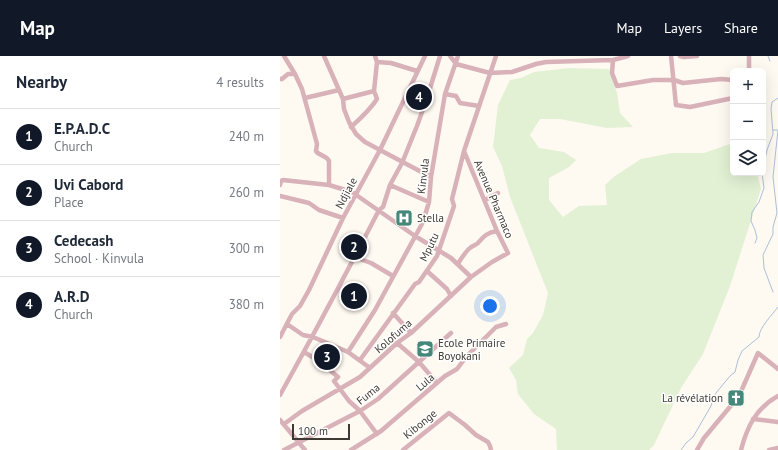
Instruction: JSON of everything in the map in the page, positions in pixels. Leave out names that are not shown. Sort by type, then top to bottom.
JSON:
[{"type":"street","points":[[284,56],[295,74],[305,98],[317,144],[317,152],[329,161],[329,185]]},
{"type":"street","points":[[324,56],[344,99],[344,109],[351,127],[361,138],[380,150],[431,177]]},
{"type":"street","points":[[351,127],[368,111],[377,99],[374,91],[377,62],[375,56]]},
{"type":"street","points":[[391,56],[392,63]]},
{"type":"street","name":"Ndjiale","points":[[280,337],[292,314],[300,306],[306,295],[343,218],[380,150],[425,56]]},
{"type":"street","points":[[280,395],[313,337],[340,282],[379,210],[383,207],[390,185],[402,163],[428,98],[440,56]]},
{"type":"street","points":[[450,56],[456,64],[490,72],[517,71],[546,62],[628,56]]},
{"type":"street","name":"Kinvula","points":[[348,352],[394,276],[427,212],[431,177],[445,94],[458,56]]},
{"type":"street","name":"Mputu","points":[[360,360],[393,313],[434,262],[439,251],[454,206],[452,199],[464,151],[496,56]]},
{"type":"street","points":[[671,56],[676,105],[690,107],[730,99]]},
{"type":"street","points":[[680,56],[697,56]]},
{"type":"street","points":[[749,56],[749,68]]},
{"type":"street","points":[[616,58],[612,73],[618,86],[653,80],[674,80],[682,83],[730,79]]},
{"type":"street","points":[[377,62],[392,63],[417,71]]},
{"type":"street","points":[[280,79],[288,74],[295,74]]},
{"type":"street","points":[[305,98],[339,90]]},
{"type":"street","points":[[344,99],[374,91]]},
{"type":"street","points":[[445,94],[456,96],[460,103],[478,106]]},
{"type":"street","name":"Avenue Pharmaco","points":[[464,151],[497,231],[508,253]]},
{"type":"street","points":[[280,185],[281,181],[283,180],[329,185],[352,192],[415,236],[452,258],[471,278]]},
{"type":"street","points":[[390,185],[429,202]]},
{"type":"street","points":[[485,200],[498,193]]},
{"type":"street","points":[[280,196],[309,203],[319,210],[343,218]]},
{"type":"street","points":[[458,264],[469,248],[477,244],[484,236],[491,232],[497,231]]},
{"type":"street","name":"Kolofuma","points":[[284,424],[302,411],[360,377],[471,278],[492,262],[508,253]]},
{"type":"street","points":[[354,257],[376,266],[394,276]]},
{"type":"street","points":[[427,271],[447,288],[451,296]]},
{"type":"street","points":[[393,313],[411,333]]},
{"type":"street","points":[[287,324],[303,335],[313,337],[348,352],[370,368]]},
{"type":"street","name":"Lula","points":[[351,450],[377,434],[445,376],[457,369],[466,357],[496,327],[506,324]]},
{"type":"street","name":"Fuma","points":[[284,450],[344,421],[378,399],[451,333]]},
{"type":"street","points":[[397,343],[419,362],[437,383]]},
{"type":"street","points":[[304,352],[338,377],[334,382],[349,401],[360,411],[377,434]]},
{"type":"street","points":[[697,450],[704,438],[739,396],[758,353],[778,370]]},
{"type":"street","points":[[741,450],[745,436],[756,414],[778,396]]},
{"type":"street","name":"Kibonge","points":[[402,450],[449,413],[476,435],[488,442],[491,450]]},
{"type":"street","points":[[753,419],[778,422]]},
{"type":"street","points":[[280,420],[305,450]]},
{"type":"street","points":[[769,450],[778,448]]},
{"type":"green space","points":[[569,68],[609,69],[617,93],[620,113],[633,127],[607,128],[560,119],[540,119],[530,135],[539,148],[564,152],[576,160],[569,167],[549,178],[549,200],[563,217],[579,206],[607,205],[605,185],[615,176],[641,159],[672,153],[704,153],[730,144],[730,176],[758,176],[761,189],[730,286],[703,354],[681,388],[654,445],[649,450],[557,450],[556,429],[534,414],[518,394],[516,380],[509,368],[523,355],[527,339],[533,333],[543,315],[548,293],[510,197],[502,166],[493,147],[498,105],[510,80],[521,78],[534,72]]},
{"type":"waterway","points":[[768,56],[770,61]]},
{"type":"waterway","points":[[766,155],[773,134],[771,109],[772,102],[778,98]]},
{"type":"waterway","points":[[773,130],[778,130],[773,177],[777,213],[773,227],[773,234],[763,255],[764,268],[773,292]]},
{"type":"waterway","points":[[755,243],[757,238],[751,221],[752,212],[759,202],[764,188],[762,176]]},
{"type":"waterway","points":[[681,450],[693,437],[711,406],[716,393],[735,372],[742,351],[759,337],[763,326],[778,307]]},
{"type":"place","name":"A.R.D","points":[[419,97]]},
{"type":"place","name":"Stella","points":[[404,218]]},
{"type":"place","name":"Uvi Cabord","points":[[354,247]]},
{"type":"place","name":"E.P.A.D.C","points":[[354,296]]},
{"type":"place","name":"Ecole Primaire Boyokani","points":[[425,349]]},
{"type":"place","name":"Cedecash","points":[[327,357]]},
{"type":"place","name":"La révélation","points":[[736,398]]}]
